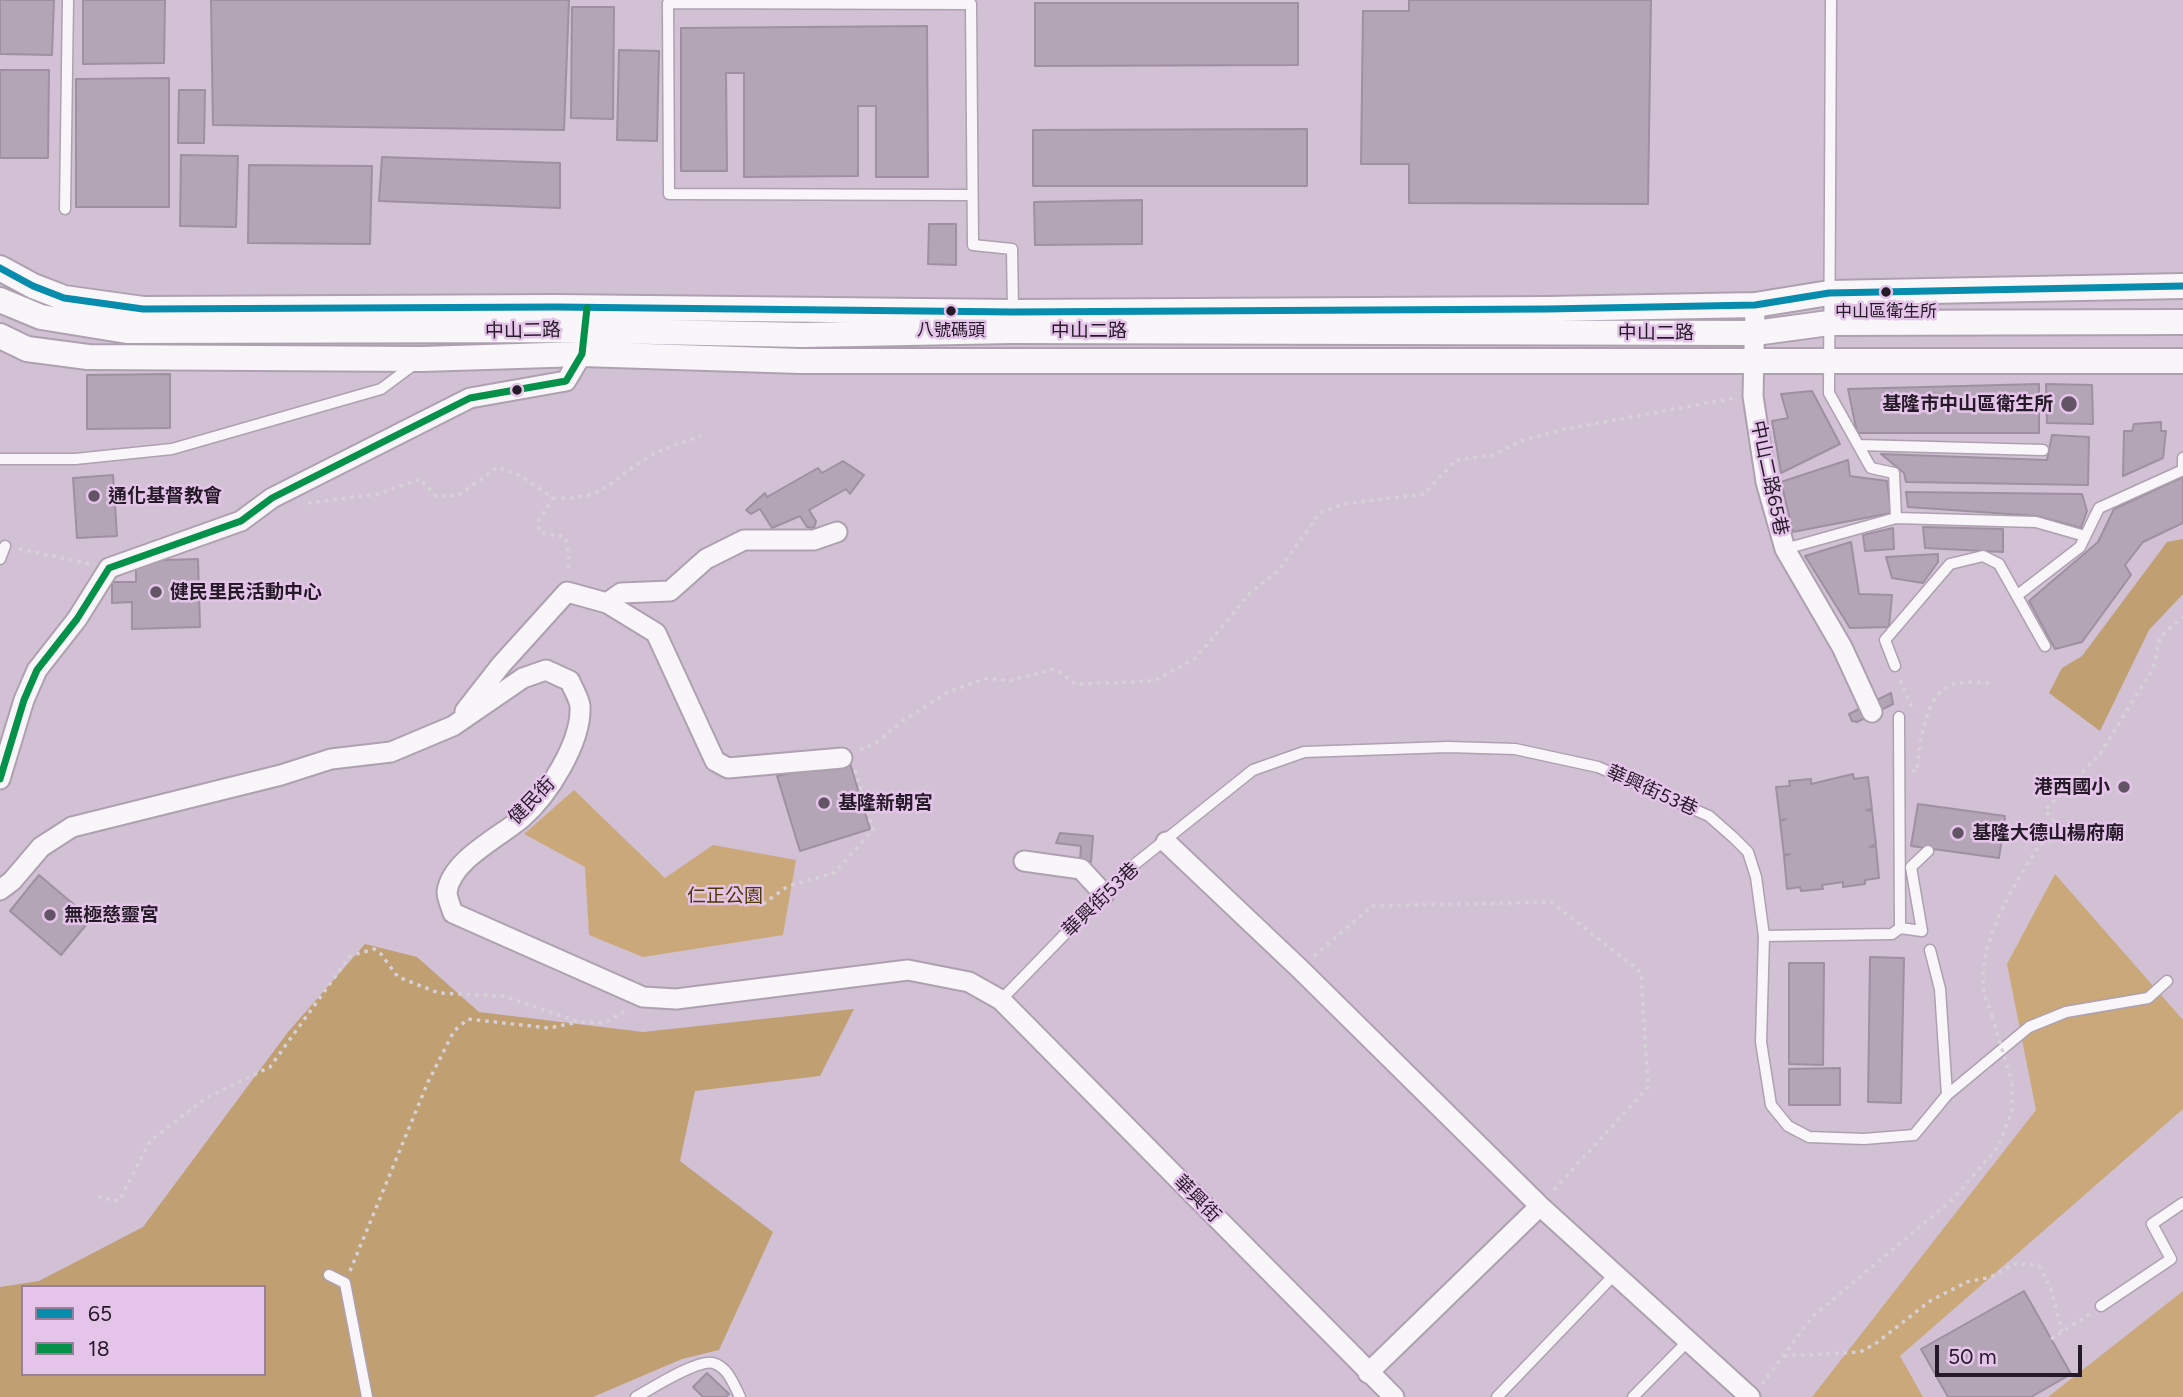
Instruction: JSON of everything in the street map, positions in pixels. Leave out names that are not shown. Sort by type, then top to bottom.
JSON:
[{"type":"street","name":"中山二路","points":[[0,268],[33,286],[64,298],[143,309],[585,331],[800,361],[1012,339],[1547,309],[1755,305],[1829,293],[2183,286]]},
{"type":"street","name":"中山二路","points":[[0,300],[41,317],[127,331],[585,331]]},
{"type":"street","name":"中山二路65巷","points":[[1755,305],[1753,396],[1766,482],[1785,549],[1842,647],[1872,712]]},
{"type":"street","name":"中山二路","points":[[1012,339],[1755,333],[1829,323],[2183,322]]},
{"type":"street","name":"中山二路","points":[[0,336],[26,349],[88,357],[422,359],[585,331]]},
{"type":"street","points":[[0,779],[24,700],[37,670],[77,619],[109,568],[241,521],[272,498],[470,398],[566,381],[585,331],[1012,339]]},
{"type":"street","name":"中山二路","points":[[1012,339],[1752,360],[2183,361]]},
{"type":"street","points":[[607,603],[621,593],[670,591],[706,559],[744,540],[814,540],[837,532]]},
{"type":"street","points":[[453,726],[500,665],[567,592],[607,603],[656,632],[715,761],[728,768],[846,756]]},
{"type":"street","name":"健民街","points":[[0,890],[41,846],[72,827],[281,775],[331,759],[391,752],[453,726],[523,678],[546,670],[570,681],[580,705],[577,730],[556,778],[522,817],[484,844],[455,874],[447,893],[453,913],[643,997],[676,999],[908,970],[969,982],[1001,1000]]},
{"type":"street","points":[[1166,842],[1300,969],[1540,1206],[1688,1341],[1754,1393]]},
{"type":"street","points":[[1024,861],[1081,869],[1104,894]]},
{"type":"street","name":"華興街","points":[[1001,1000],[1394,1397]]},
{"type":"street","points":[[1368,1373],[1540,1206]]},
{"type":"lane","points":[[65,209],[68,0]]},
{"type":"lane","points":[[1831,0],[1829,393],[1871,468],[1894,473],[1896,518]]},
{"type":"lane","points":[[971,195],[669,194],[668,3],[971,4],[973,245],[1012,249],[1012,339]]},
{"type":"lane","points":[[0,459],[75,459],[172,449],[381,389],[422,359]]},
{"type":"lane","points":[[1858,445],[2043,450]]},
{"type":"lane","points":[[2019,594],[2080,547],[2099,508],[2183,470],[2183,458]]},
{"type":"lane","points":[[1785,549],[1896,518],[2036,522],[2085,536]]},
{"type":"lane","points":[[0,559],[5,546]]},
{"type":"lane","points":[[1895,666],[1885,640],[1951,564],[1983,556],[2000,564],[2019,594],[2045,646]]},
{"type":"lane","points":[[1899,717],[1900,928]]},
{"type":"lane","name":"華興街53巷","points":[[1001,1000],[1125,873],[1253,771],[1304,752],[1448,747],[1515,749],[1598,767],[1709,816],[1748,852],[1756,877],[1764,936],[1761,1042],[1771,1105],[1788,1126],[1810,1137],[1864,1139],[1914,1135],[1947,1095],[2029,1027],[2066,1012],[2148,998],[2167,981]]},
{"type":"lane","points":[[1764,936],[1892,934],[1900,928],[1922,931],[1911,867],[1928,852]]},
{"type":"lane","points":[[1930,950],[1940,989],[1947,1095]]},
{"type":"lane","points":[[2101,1306],[2171,1259],[2152,1224],[2183,1203]]},
{"type":"lane","points":[[1497,1397],[1615,1274]]},
{"type":"lane","points":[[329,1275],[345,1283],[366,1397]]},
{"type":"lane","points":[[1633,1397],[1688,1341]]},
{"type":"lane","points":[[636,1397],[698,1364],[713,1363],[729,1375],[740,1397]]},
{"type":"path","points":[[763,904],[788,886],[834,873],[873,830],[846,756],[876,743],[904,720],[950,691],[988,678],[1009,681],[1054,669],[1076,684],[1154,681],[1196,658],[1250,593],[1278,571],[1320,513],[1343,504],[1424,494],[1456,460],[1493,455],[1520,441],[1561,430],[1703,402],[1753,396]]},
{"type":"path","points":[[299,505],[343,496],[378,494],[420,479],[436,496],[459,495],[498,467],[519,475],[553,498],[581,499],[605,489],[646,458],[701,436]]},
{"type":"path","points":[[553,498],[539,520],[539,532],[565,537],[569,555],[567,592]]},
{"type":"path","points":[[5,546],[109,568]]},
{"type":"path","points":[[1754,1393],[1813,1316],[1952,1200],[1998,1147],[2012,1111],[2012,1082],[1983,986],[1988,942],[2024,869],[2040,844],[2049,842],[2059,828],[2045,810],[2100,754],[2153,669],[2160,637],[2183,617]]},
{"type":"path","points":[[1895,666],[1913,712]]},
{"type":"path","points":[[1899,772],[1917,771],[1922,724],[1944,688],[1958,683],[1992,683]]},
{"type":"path","points":[[1300,969],[1372,906],[1551,902],[1641,972],[1648,1087],[1540,1206]]},
{"type":"path","points":[[98,1197],[119,1201],[150,1141],[206,1098],[270,1068],[350,956],[374,949],[382,954],[398,977],[439,993],[503,996],[579,1022]]},
{"type":"path","points":[[345,1283],[428,1082],[454,1031],[468,1019],[549,1028],[579,1022],[604,1023],[643,997]]},
{"type":"path","points":[[1784,1356],[1860,1352],[1875,1344],[1930,1301],[2016,1263],[2039,1266],[2051,1289],[2062,1332]]},
{"type":"path","points":[[2051,1339],[2101,1306]]},
{"type":"green space","name":"仁正公園","points":[[574,790],[665,878],[713,845],[796,860],[783,935],[643,957],[589,935],[585,867],[524,834]]},
{"type":"green space","points":[[2055,874],[2183,1020],[2183,1109],[1900,1356],[1923,1397],[1812,1397],[2036,1110],[2007,964]]},
{"type":"green space","points":[[2183,1291],[2183,1397],[2048,1397]]},
{"type":"shaded area","points":[[2183,539],[2183,594],[2149,630],[2100,731],[2049,693],[2062,668],[2082,656],[2167,542]]},
{"type":"shaded area","points":[[365,944],[417,957],[479,1012],[643,1032],[854,1009],[820,1076],[695,1091],[680,1161],[773,1232],[719,1350],[682,1359],[593,1397],[0,1397],[0,1287],[39,1281],[143,1227],[288,1032]]},
{"type":"building","points":[[0,0],[54,0],[52,55],[0,54]]},
{"type":"building","points":[[83,0],[165,0],[164,63],[83,64]]},
{"type":"building","points":[[211,0],[569,0],[564,130],[213,125]]},
{"type":"building","points":[[1409,0],[1651,0],[1648,204],[1409,203],[1409,164],[1361,164],[1363,11],[1409,11]]},
{"type":"building","points":[[1035,3],[1298,3],[1298,65],[1035,66]]},
{"type":"building","points":[[572,7],[614,7],[613,119],[571,118]]},
{"type":"building","points":[[927,26],[928,177],[876,177],[876,106],[858,106],[858,176],[744,177],[744,73],[726,73],[727,171],[681,171],[681,28]]},
{"type":"building","points":[[619,50],[659,51],[657,141],[617,140]]},
{"type":"building","points":[[0,70],[49,70],[48,158],[0,158]]},
{"type":"building","points":[[169,78],[169,207],[76,207],[76,79]]},
{"type":"building","points":[[179,90],[205,90],[204,143],[178,143]]},
{"type":"building","points":[[1307,129],[1307,186],[1033,186],[1033,130]]},
{"type":"building","points":[[181,155],[238,156],[236,227],[180,226]]},
{"type":"building","points":[[382,157],[560,163],[560,208],[379,201]]},
{"type":"building","points":[[249,165],[372,166],[370,244],[248,243]]},
{"type":"building","points":[[1142,200],[1142,244],[1035,245],[1034,202]]},
{"type":"building","points":[[929,224],[956,224],[956,265],[928,264]]},
{"type":"building","points":[[170,374],[170,428],[87,429],[87,375]]},
{"type":"building","points":[[2039,384],[2039,433],[1857,433],[1848,389]]},
{"type":"building","name":"基隆市中山區衛生所","points":[[2046,384],[2092,385],[2093,424],[2047,423]]},
{"type":"building","points":[[1812,391],[1840,444],[1781,473],[1772,421],[1788,418],[1781,394]]},
{"type":"building","points":[[2161,422],[2161,431],[2166,431],[2163,458],[2123,476],[2124,431],[2132,431],[2134,424]]},
{"type":"building","points":[[2052,435],[2089,437],[2088,485],[1906,482],[1904,473],[1881,454],[2047,460]]},
{"type":"building","points":[[1848,460],[1850,476],[1887,481],[1891,513],[1793,532],[1781,482]]},
{"type":"building","points":[[843,461],[864,475],[850,494],[846,489],[809,510],[816,521],[814,528],[807,527],[800,516],[772,528],[760,509],[751,514],[746,510],[765,493],[767,497],[818,468],[822,473]]},
{"type":"building","name":"通化基督教會","points":[[113,475],[117,536],[77,538],[73,478]]},
{"type":"building","points":[[2183,477],[2183,523],[2143,542],[2125,565],[2131,575],[2082,642],[2055,649],[2029,601],[2098,542],[2114,509]]},
{"type":"building","points":[[1906,492],[2082,494],[2087,511],[2081,528],[2037,516],[1908,507]]},
{"type":"building","points":[[1923,527],[2003,529],[2003,552],[1925,548]]},
{"type":"building","points":[[1893,528],[1894,549],[1865,551],[1863,535]]},
{"type":"building","points":[[1851,542],[1859,594],[1892,595],[1889,627],[1850,628],[1805,556]]},
{"type":"building","points":[[1938,554],[1938,562],[1923,583],[1892,578],[1886,557]]},
{"type":"building","name":"健民里民活動中心","points":[[198,559],[200,627],[132,629],[132,602],[112,603],[112,582],[136,582],[136,561]]},
{"type":"building","points":[[1891,693],[1893,704],[1857,722],[1852,721],[1849,714]]},
{"type":"building","name":"基隆新朝宮","points":[[849,760],[870,829],[800,851],[777,776]]},
{"type":"building","points":[[1853,774],[1854,779],[1868,777],[1872,809],[1866,810],[1872,811],[1876,844],[1870,847],[1876,846],[1879,878],[1865,880],[1865,884],[1843,887],[1843,882],[1822,885],[1823,889],[1787,889],[1784,856],[1790,854],[1784,855],[1780,821],[1786,819],[1780,820],[1776,787],[1790,786],[1789,781],[1811,779],[1811,784]]},
{"type":"building","name":"基隆大德山楊府廟","points":[[1918,804],[2005,816],[1999,858],[1911,846]]},
{"type":"building","points":[[1060,833],[1093,836],[1091,862],[1080,861],[1081,846],[1056,843]]},
{"type":"building","name":"無極慈靈宮","points":[[39,875],[91,919],[61,955],[10,911]]},
{"type":"building","points":[[1870,957],[1904,958],[1901,1103],[1868,1102]]},
{"type":"building","points":[[1789,963],[1824,963],[1823,1065],[1789,1064]]},
{"type":"building","points":[[1840,1068],[1840,1105],[1789,1105],[1789,1069]]},
{"type":"building","points":[[2024,1291],[2071,1374],[2031,1397],[1948,1397],[1921,1349]]},
{"type":"building","points":[[707,1373],[729,1394],[726,1397],[703,1397],[693,1387]]},
{"type":"transit line","name":"65","points":[[0,268],[33,286],[64,298],[143,309],[556,307],[1013,312],[1547,309],[1755,305],[1829,293],[2183,286]]},
{"type":"transit line","name":"18","points":[[0,779],[24,700],[37,670],[77,619],[109,568],[241,521],[272,498],[470,398],[566,381],[582,354],[587,308]]},
{"type":"place","name":"中山區衛生所","points":[[1886,292]]},
{"type":"place","name":"八號碼頭","points":[[951,311]]},
{"type":"place","name":"基隆市中山區衛生所","points":[[2069,404]]},
{"type":"place","name":"通化基督教會","points":[[94,496]]},
{"type":"place","name":"健民里民活動中心","points":[[156,592]]},
{"type":"place","name":"港西國小","points":[[2124,787]]},
{"type":"place","name":"基隆新朝宮","points":[[824,803]]},
{"type":"place","name":"基隆大德山楊府廟","points":[[1958,833]]},
{"type":"place","name":"無極慈靈宮","points":[[50,915]]}]
